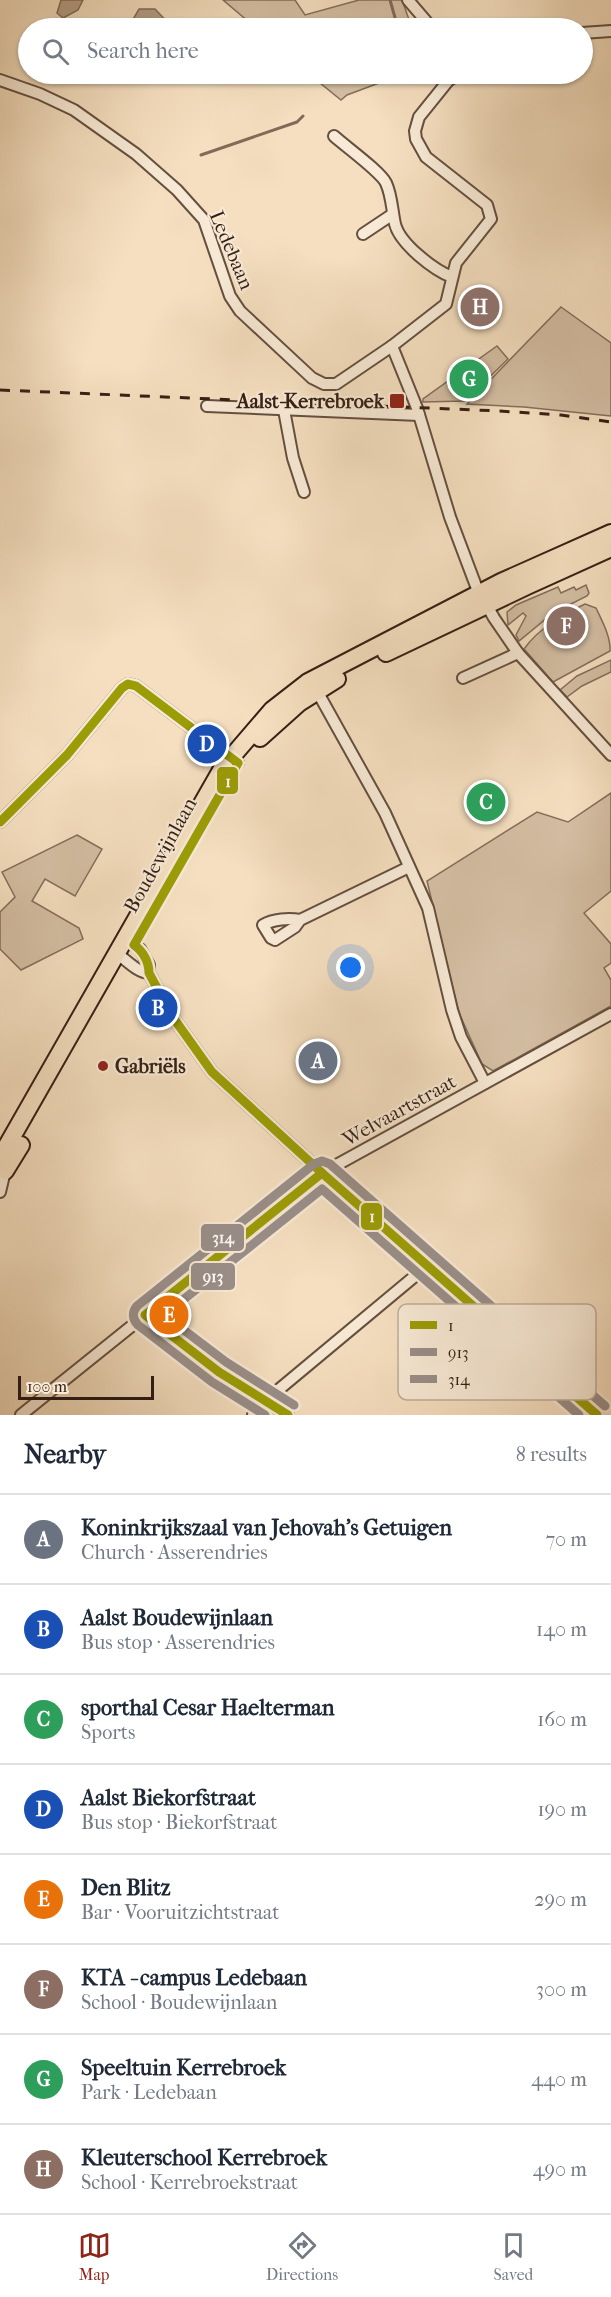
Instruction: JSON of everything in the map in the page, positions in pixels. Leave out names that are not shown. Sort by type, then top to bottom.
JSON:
[{"type":"main road","name":"Boudewijnlaan","points":[[3,1165],[235,760],[272,710],[299,688],[611,534]]},
{"type":"main road","name":"Boudewijnlaan","points":[[509,586],[611,548]]},
{"type":"main road","name":"Boudewijnlaan","points":[[235,760],[317,690],[483,599]]},
{"type":"street","points":[[408,0],[423,18]]},
{"type":"street","points":[[593,33],[611,32]]},
{"type":"street","name":"Ledebaan","points":[[0,80],[40,94],[74,110],[136,154],[183,196],[204,220],[230,296],[240,311],[312,378],[324,384],[336,384],[392,346],[446,304],[456,263],[488,224],[491,214],[487,205],[426,157],[420,148],[415,131],[419,117],[446,84]]},
{"type":"street","points":[[334,136],[384,180],[393,206],[397,230],[404,241],[436,269],[452,278]]},
{"type":"street","points":[[363,234],[393,214]]},
{"type":"street","points":[[392,346],[419,415],[459,543],[483,599],[518,653],[611,755]]},
{"type":"street","points":[[207,406],[419,415]]},
{"type":"street","points":[[284,410],[293,458],[304,492]]},
{"type":"street","points":[[463,678],[518,653]]},
{"type":"street","points":[[0,822],[67,755],[122,688],[128,684],[136,686],[235,760]]},
{"type":"street","points":[[317,690],[385,813],[428,908],[452,1010],[461,1037],[485,1083]]},
{"type":"street","points":[[300,920],[410,867]]},
{"type":"street","points":[[148,974],[139,971],[126,952],[140,949],[149,965],[148,974],[172,1016],[212,1072],[470,1304]]},
{"type":"street","name":"Welvaartstraat","points":[[26,1413],[322,1173],[611,1014]]},
{"type":"street","name":"Boudewijnlaan","points":[[0,1192],[3,1165]]},
{"type":"street","points":[[253,1415],[265,1401],[427,1266]]},
{"type":"street","points":[[145,1315],[219,1372],[288,1415]]},
{"type":"street","points":[[580,1400],[597,1415]]},
{"type":"shaded area","points":[[61,0],[83,0],[78,10],[63,18],[57,13]]},
{"type":"shaded area","points":[[223,0],[295,0],[305,15],[359,0],[402,0],[408,18],[244,18]]},
{"type":"shaded area","points":[[139,9],[155,9],[164,18],[134,18]]},
{"type":"shaded area","points":[[321,84],[376,84],[347,95],[341,100]]},
{"type":"shaded area","points":[[561,307],[611,343],[611,416],[467,404]]},
{"type":"shaded area","points":[[497,346],[508,359],[465,401],[423,402],[423,399]]},
{"type":"shaded area","points":[[586,585],[589,593],[587,596],[553,613],[519,641],[516,635],[526,616],[523,613],[508,625],[507,612],[516,605],[558,587],[561,593]]},
{"type":"shaded area","points":[[585,604],[596,608],[608,635],[610,651],[553,682],[524,649],[552,623]]},
{"type":"shaded area","points":[[611,660],[611,672],[582,686],[567,697],[560,690],[577,676]]},
{"type":"shaded area","points":[[611,793],[611,891],[584,913],[611,944],[611,963],[604,968],[611,980],[611,1006],[493,1071],[482,1064],[459,1013],[427,881],[537,812],[568,822]]},
{"type":"shaded area","points":[[77,835],[102,849],[75,896],[45,879],[32,901],[79,928],[83,939],[21,970],[0,949],[0,912],[15,897],[2,872]]},
{"type":"waterway","points":[[390,0],[395,18]]},
{"type":"waterway","points":[[201,155],[297,122],[303,116]]},
{"type":"railway","points":[[0,390],[499,411],[561,415],[611,422]]},
{"type":"transit line","name":"1","points":[[0,822],[67,755],[122,688],[128,684],[136,686],[238,763],[134,945],[145,957],[149,973],[172,1016],[212,1072],[471,1304]]},
{"type":"transit line","name":"314","points":[[265,1415],[212,1382],[138,1325],[134,1318],[134,1311],[137,1306],[314,1164],[322,1161],[330,1164],[489,1304]]},
{"type":"transit line","name":"1","points":[[288,1415],[219,1372],[145,1315],[322,1173]]},
{"type":"transit line","name":"913","points":[[294,1405],[226,1362],[164,1315],[322,1189],[453,1304]]},
{"type":"transit line","name":"314","points":[[596,1398],[605,1406]]},
{"type":"transit line","name":"913","points":[[562,1400],[579,1415]]},
{"type":"transit line","name":"1","points":[[580,1400],[597,1415]]},
{"type":"place","name":"Kleuterschool Kerrebroek","points":[[480,307]]},
{"type":"place","name":"Speeltuin Kerrebroek","points":[[469,379]]},
{"type":"place","name":"Aalst-Kerrebroek","points":[[397,401]]},
{"type":"place","name":"KTA - campus Ledebaan","points":[[566,626]]},
{"type":"place","name":"Aalst Biekorfstraat","points":[[207,744]]},
{"type":"place","name":"sporthal Cesar Haelterman","points":[[486,802]]},
{"type":"place","name":"Aalst Boudewijnlaan","points":[[158,1008]]},
{"type":"place","name":"Koninkrijkszaal van Jehovah's Getuigen","points":[[318,1061]]},
{"type":"place","name":"Gabriëls","points":[[103,1066]]},
{"type":"place","name":"Den Blitz","points":[[169,1315]]}]
